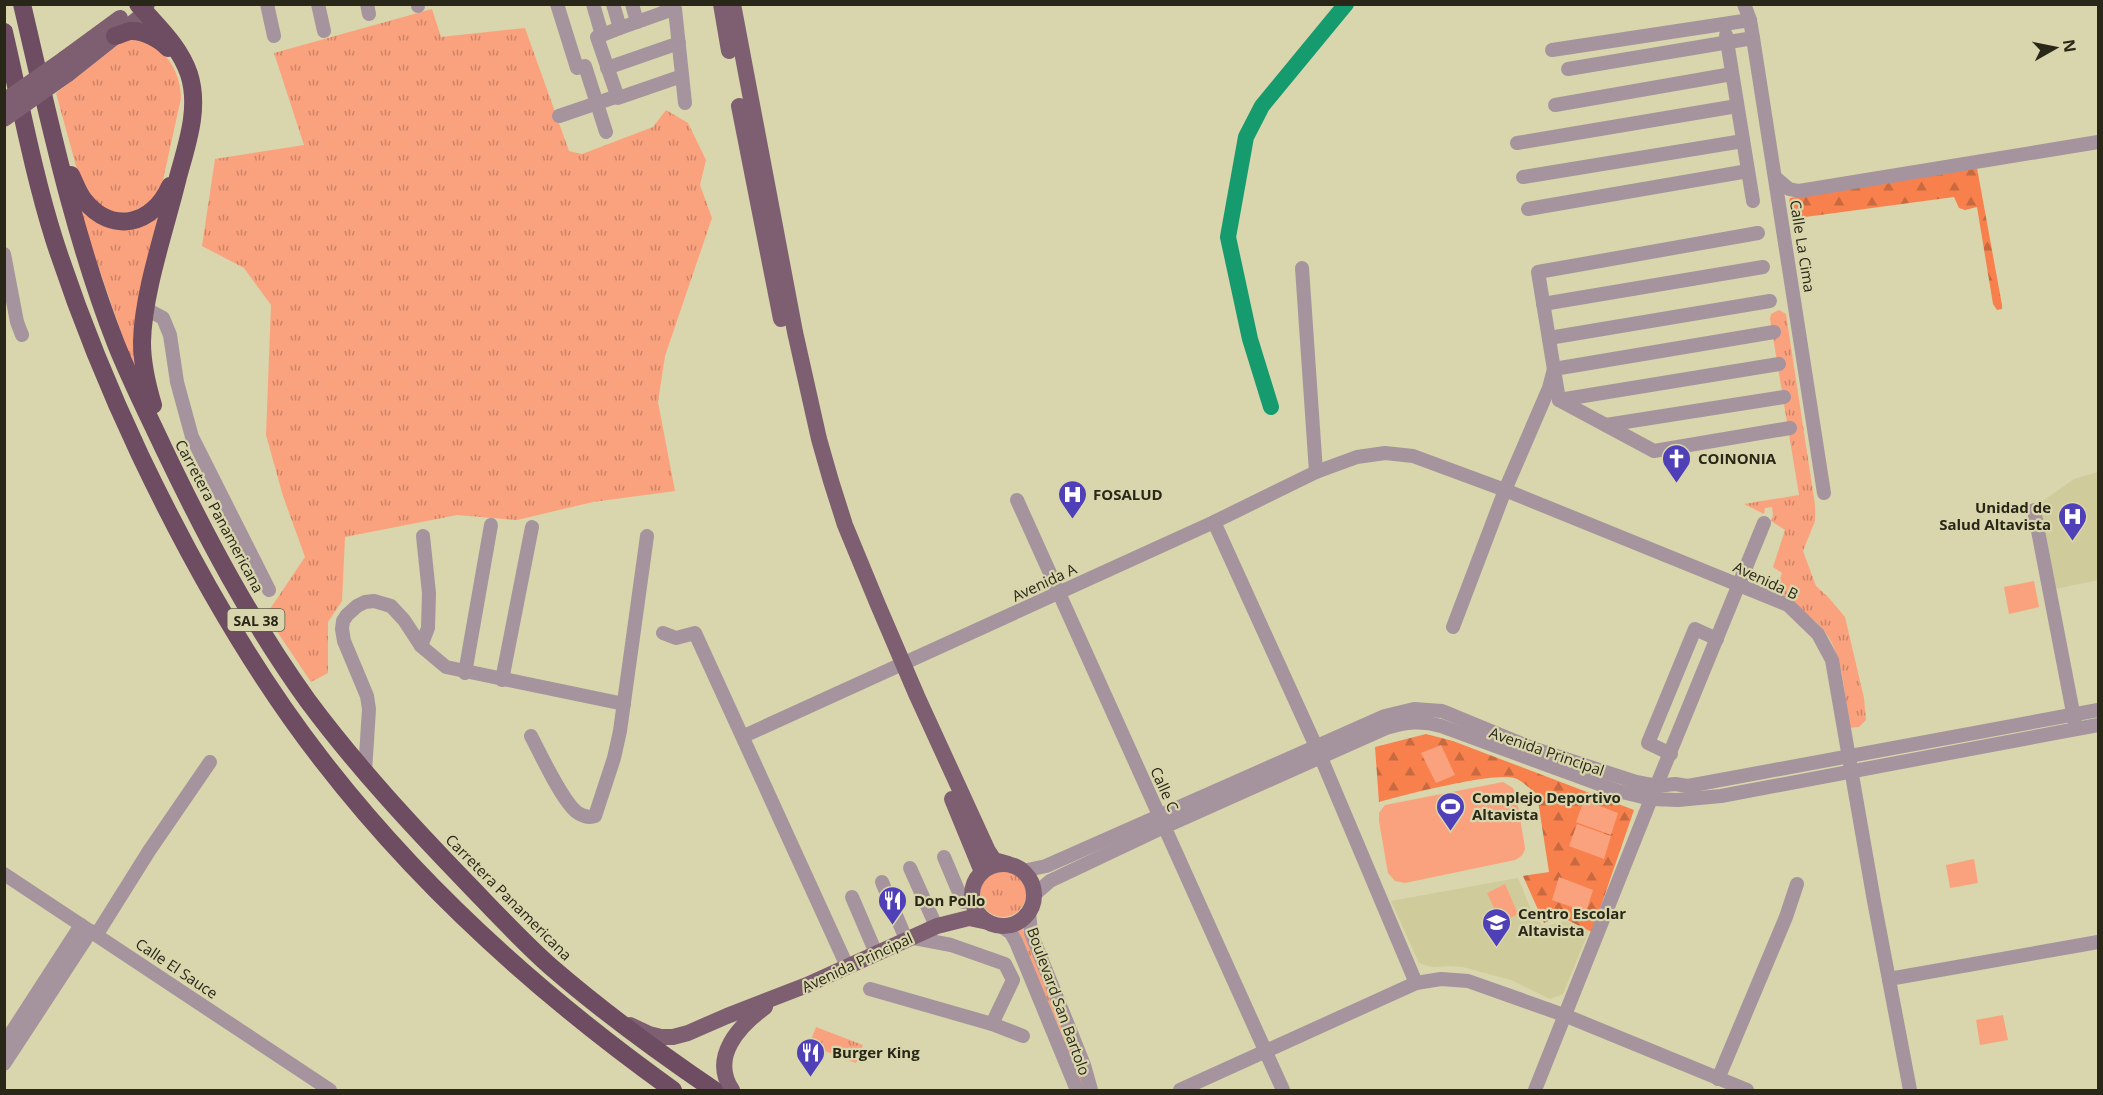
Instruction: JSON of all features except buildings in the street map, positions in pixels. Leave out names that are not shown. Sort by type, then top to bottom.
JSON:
[{"type":"highway","name":"Carretera Panamericana","points":[[22,4],[77,233],[105,314],[135,389],[180,481],[228,575],[279,657],[308,700],[365,772],[440,855],[549,965],[596,1003],[714,1090]]},
{"type":"highway","points":[[50,123],[82,199],[105,218],[123,222],[140,218],[150,213],[165,196],[171,184],[178,157],[186,109],[186,92],[182,70],[140,8]]},
{"type":"highway","points":[[140,8],[171,40],[181,55],[189,75],[193,103],[186,147],[146,309],[142,345],[146,379],[180,481],[163,501]]},
{"type":"highway","name":"SAL 38","points":[[4,32],[36,172],[57,247],[99,363],[192,559],[264,679],[322,760],[422,875],[524,973],[588,1027],[673,1090]]},
{"type":"highway","points":[[115,36],[130,32],[148,35],[162,41]]},
{"type":"highway","points":[[422,875],[429,875],[437,868],[440,864],[440,855]]},
{"type":"highway","points":[[455,908],[456,894],[460,890],[471,887]]},
{"type":"main road","points":[[721,4],[783,332],[810,445],[837,535],[899,666],[988,851],[994,860],[1016,867],[1029,878],[1034,895],[1029,912],[1016,923],[995,924],[982,918],[974,907],[972,900],[977,878],[977,856],[899,666],[845,525],[819,439],[795,332],[733,4]]},
{"type":"main road","points":[[4,101],[115,36],[140,8]]},
{"type":"main road","points":[[4,119],[66,66],[140,8]]},
{"type":"main road","points":[[977,878],[994,865],[1016,867]]},
{"type":"main road","name":"Avenida Principal","points":[[933,927],[963,903],[977,878]]},
{"type":"main road","name":"Avenida Principal","points":[[596,1003],[637,1029],[673,1037],[776,998],[933,927],[969,918],[995,924]]},
{"type":"main road","name":"Avenida Principal","points":[[732,1090],[724,1067],[730,1040],[748,1020],[776,998]]},
{"type":"street","points":[[267,4],[274,36]]},
{"type":"street","points":[[318,4],[324,31]]},
{"type":"street","points":[[557,4],[577,68],[585,66],[606,132]]},
{"type":"street","points":[[593,4],[602,35]]},
{"type":"street","points":[[613,4],[620,28]]},
{"type":"street","points":[[632,4],[637,22]]},
{"type":"street","name":"Calle La Cima","points":[[1744,4],[1750,20],[1776,178],[1824,493]]},
{"type":"street","points":[[618,96],[597,37],[667,8],[675,9],[685,103]]},
{"type":"street","points":[[1552,50],[1750,20]]},
{"type":"street","points":[[1725,24],[1753,201]]},
{"type":"street","points":[[1568,69],[1753,38]]},
{"type":"street","points":[[607,68],[679,43]]},
{"type":"street","points":[[1555,105],[1732,74]]},
{"type":"street","points":[[559,116],[682,76]]},
{"type":"street","points":[[1517,143],[1737,106]]},
{"type":"street","points":[[1523,177],[1743,141]]},
{"type":"street","points":[[1776,178],[1784,186],[1799,192],[2098,142]]},
{"type":"street","points":[[1528,209],[1748,171]]},
{"type":"street","points":[[1559,400],[1538,272],[1758,233]]},
{"type":"street","points":[[4,254],[17,322],[22,335]]},
{"type":"street","points":[[1544,304],[1763,267]]},
{"type":"street","points":[[1302,268],[1316,472]]},
{"type":"street","points":[[1549,338],[1770,301]]},
{"type":"street","points":[[146,309],[163,318],[170,335],[177,382],[192,437],[269,590]]},
{"type":"street","points":[[1554,369],[1774,332]]},
{"type":"street","points":[[1559,400],[1779,364]]},
{"type":"street","points":[[1453,627],[1505,490],[1549,388],[1554,369]]},
{"type":"street","points":[[1606,425],[1784,396]]},
{"type":"street","points":[[1559,400],[1654,451],[1790,428]]},
{"type":"street","name":"Avenida B","points":[[1357,458],[1385,453],[1413,456],[1505,490],[1788,605],[1818,634],[1832,660],[1910,1090]]},
{"type":"street","name":"Avenida A","points":[[744,736],[1214,522],[1316,472],[1357,458]]},
{"type":"street","name":"Calle C","points":[[1017,500],[1283,1090]]},
{"type":"street","points":[[2034,510],[2077,730]]},
{"type":"street","points":[[1214,522],[1318,752],[1416,983]]},
{"type":"street","points":[[1535,1090],[1764,523]]},
{"type":"street","points":[[465,673],[491,525]]},
{"type":"street","points":[[502,680],[532,527]]},
{"type":"street","points":[[421,646],[428,628],[429,593],[423,536]]},
{"type":"street","points":[[531,736],[565,796],[577,812],[594,817],[614,758],[624,704],[647,536]]},
{"type":"street","points":[[365,772],[369,709],[367,696],[344,641],[343,621],[346,615],[357,606],[374,601],[391,606],[404,620],[421,646],[446,668],[624,704]]},
{"type":"street","points":[[1671,754],[1648,743],[1695,629],[1717,639]]},
{"type":"street","points":[[663,633],[675,638],[695,633],[744,736],[847,966]]},
{"type":"street","name":"Avenida Principal","points":[[1016,867],[1047,866],[1162,821],[1318,752],[1385,716],[1414,709],[1442,711],[1532,748],[1635,782],[1654,792],[1678,800],[1721,796],[1851,773],[2098,725]]},
{"type":"street","name":"Avenida Principal","points":[[1654,792],[2098,710]]},
{"type":"street","points":[[4,1044],[148,851],[210,762]]},
{"type":"street","name":"Avenida Principal","points":[[1034,895],[1050,881],[1162,821]]},
{"type":"street","points":[[944,857],[963,903]]},
{"type":"street","points":[[910,868],[933,927],[951,945]]},
{"type":"street","name":"Calle El Sauce","points":[[4,874],[330,1090]]},
{"type":"street","points":[[882,882],[908,938],[951,945],[1005,964],[1013,980],[992,1024]]},
{"type":"street","points":[[1718,1079],[1786,917],[1797,884]]},
{"type":"street","points":[[852,897],[876,953]]},
{"type":"street","name":"Boulevard San Bartolo","points":[[1029,912],[1031,933],[1084,1065],[1088,1090]]},
{"type":"street","name":"Boulevard San Bartolo","points":[[995,924],[1011,933],[1016,942],[1077,1090]]},
{"type":"street","points":[[1889,979],[2098,942]]},
{"type":"street","points":[[1180,1090],[1416,983],[1441,979],[1468,981],[1564,1016],[1747,1090]]},
{"type":"street","points":[[870,989],[992,1024],[1023,1036]]},
{"type":"street","points":[[4,1064],[14,1030]]},
{"type":"shaded area","name":"Unidad de Salud Altavista","points":[[2098,472],[2098,580],[2055,589],[2039,504],[2074,479]]},
{"type":"shaded area","name":"Centro Escolar Altavista","points":[[1518,878],[1534,917],[1543,926],[1560,923],[1563,920],[1589,930],[1563,994],[1550,999],[1511,980],[1463,967],[1432,967],[1419,963],[1391,901]]},
{"type":"green space","points":[[432,9],[441,37],[525,28],[569,151],[582,154],[653,127],[666,110],[688,123],[706,160],[700,185],[712,218],[665,356],[658,402],[675,491],[593,502],[517,520],[457,515],[345,537],[342,601],[328,622],[328,673],[311,682],[266,615],[305,557],[283,496],[266,435],[271,305],[244,268],[202,246],[215,159],[304,145],[274,53]]},
{"type":"green space","points":[[128,37],[147,41],[161,51],[176,73],[181,98],[160,194],[137,209],[125,213],[98,207],[78,173],[56,93]]},
{"type":"green space","points":[[1977,168],[2002,305],[2002,309],[1997,310],[1993,304],[1977,207],[1965,210],[1959,208],[1954,197],[1805,217],[1798,215],[1789,202],[1790,198]]},
{"type":"green space","points":[[76,202],[93,217],[161,213],[139,384]]},
{"type":"green space","points":[[1779,310],[1786,314],[1815,505],[1815,521],[1803,551],[1816,586],[1845,617],[1864,698],[1866,720],[1859,727],[1849,728],[1839,661],[1828,637],[1810,617],[1775,593],[1782,573],[1773,567],[1785,530],[1771,521],[1772,507],[1765,508],[1764,514],[1744,504],[1799,495],[1770,319],[1771,314]]},
{"type":"green space","points":[[2034,581],[2039,607],[2009,614],[2004,587]]},
{"type":"green space","points":[[1426,734],[1453,741],[1634,810],[1592,932],[1559,916],[1544,923],[1523,876],[1549,872],[1537,794],[1520,781],[1503,777],[1487,778],[1379,802],[1375,747]]},
{"type":"green space","points":[[1441,745],[1455,775],[1436,783],[1421,753]]},
{"type":"green space","name":"Complejo Deportivo Altavista","points":[[1503,782],[1513,788],[1516,794],[1525,848],[1521,856],[1515,860],[1405,883],[1395,881],[1388,873],[1379,821],[1379,813],[1385,805]]},
{"type":"green space","points":[[1584,800],[1618,813],[1611,835],[1576,822]]},
{"type":"green space","points":[[1577,824],[1611,836],[1604,859],[1569,846]]},
{"type":"green space","points":[[1974,859],[1978,883],[1950,888],[1946,865]]},
{"type":"green space","points":[[1003,871],[1019,878],[1026,894],[1019,910],[1003,917],[987,910],[980,894],[987,878]]},
{"type":"green space","points":[[1559,877],[1593,890],[1586,912],[1552,900]]},
{"type":"green space","points":[[1505,884],[1518,914],[1501,923],[1487,893]]},
{"type":"green space","points":[[1022,928],[1068,1031],[1082,1085],[1078,1083],[1062,1034],[1017,931]]},
{"type":"green space","points":[[2003,1015],[2008,1040],[1980,1045],[1976,1020]]},
{"type":"green space","points":[[816,1027],[863,1045],[856,1063],[809,1045]]},
{"type":"waterway","points":[[1271,407],[1250,339],[1228,237],[1246,137],[1262,106],[1346,4]]},
{"type":"place","name":"COINONIA","points":[[1677,484]]},
{"type":"place","name":"FOSALUD","points":[[1072,520]]},
{"type":"place","name":"Unidad de Salud Altavista","points":[[2072,542]]},
{"type":"place","name":"Complejo Deportivo Altavista","points":[[1451,832]]},
{"type":"place","name":"Don Pollo","points":[[893,926]]},
{"type":"place","name":"Centro Escolar Altavista","points":[[1497,948]]},
{"type":"place","name":"Burger King","points":[[811,1078]]}]
